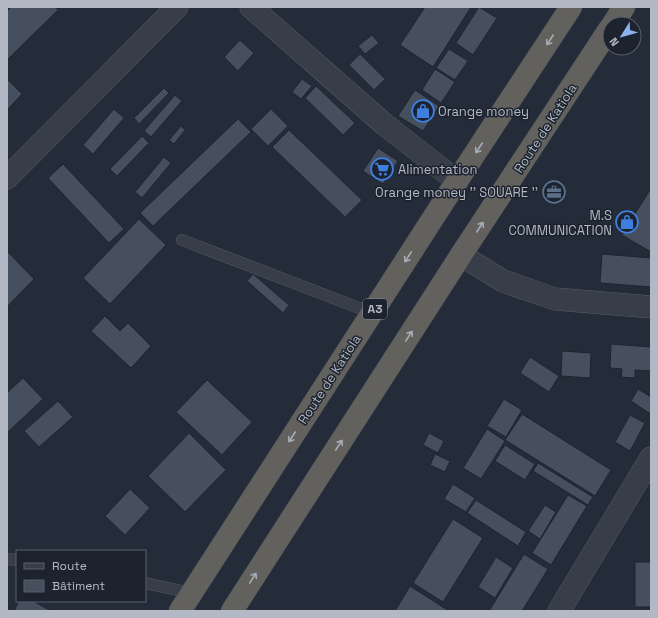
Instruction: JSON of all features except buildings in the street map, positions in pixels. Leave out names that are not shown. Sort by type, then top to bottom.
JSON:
[{"type":"highway","name":"Route de Katiola","points":[[180,611],[571,7]]},
{"type":"highway","points":[[618,16],[624,7]]},
{"type":"highway","name":"Route de Katiola","points":[[232,611],[461,255],[602,40]]},
{"type":"street","points":[[7,178],[177,7]]},
{"type":"street","points":[[251,7],[384,124],[457,181]]},
{"type":"street","points":[[461,255],[503,281],[554,299],[651,307]]},
{"type":"street","points":[[559,611],[651,458]]},
{"type":"lane","points":[[182,240],[372,313]]},
{"type":"lane","points":[[146,583],[191,593]]},
{"type":"place","name":"Orange money","points":[[423,111]]},
{"type":"place","name":"Alimentation","points":[[382,169]]},
{"type":"place","name":"Orange money '' SOUARE ''","points":[[554,192]]},
{"type":"place","name":"M.S COMMUNICATION","points":[[627,222]]}]
